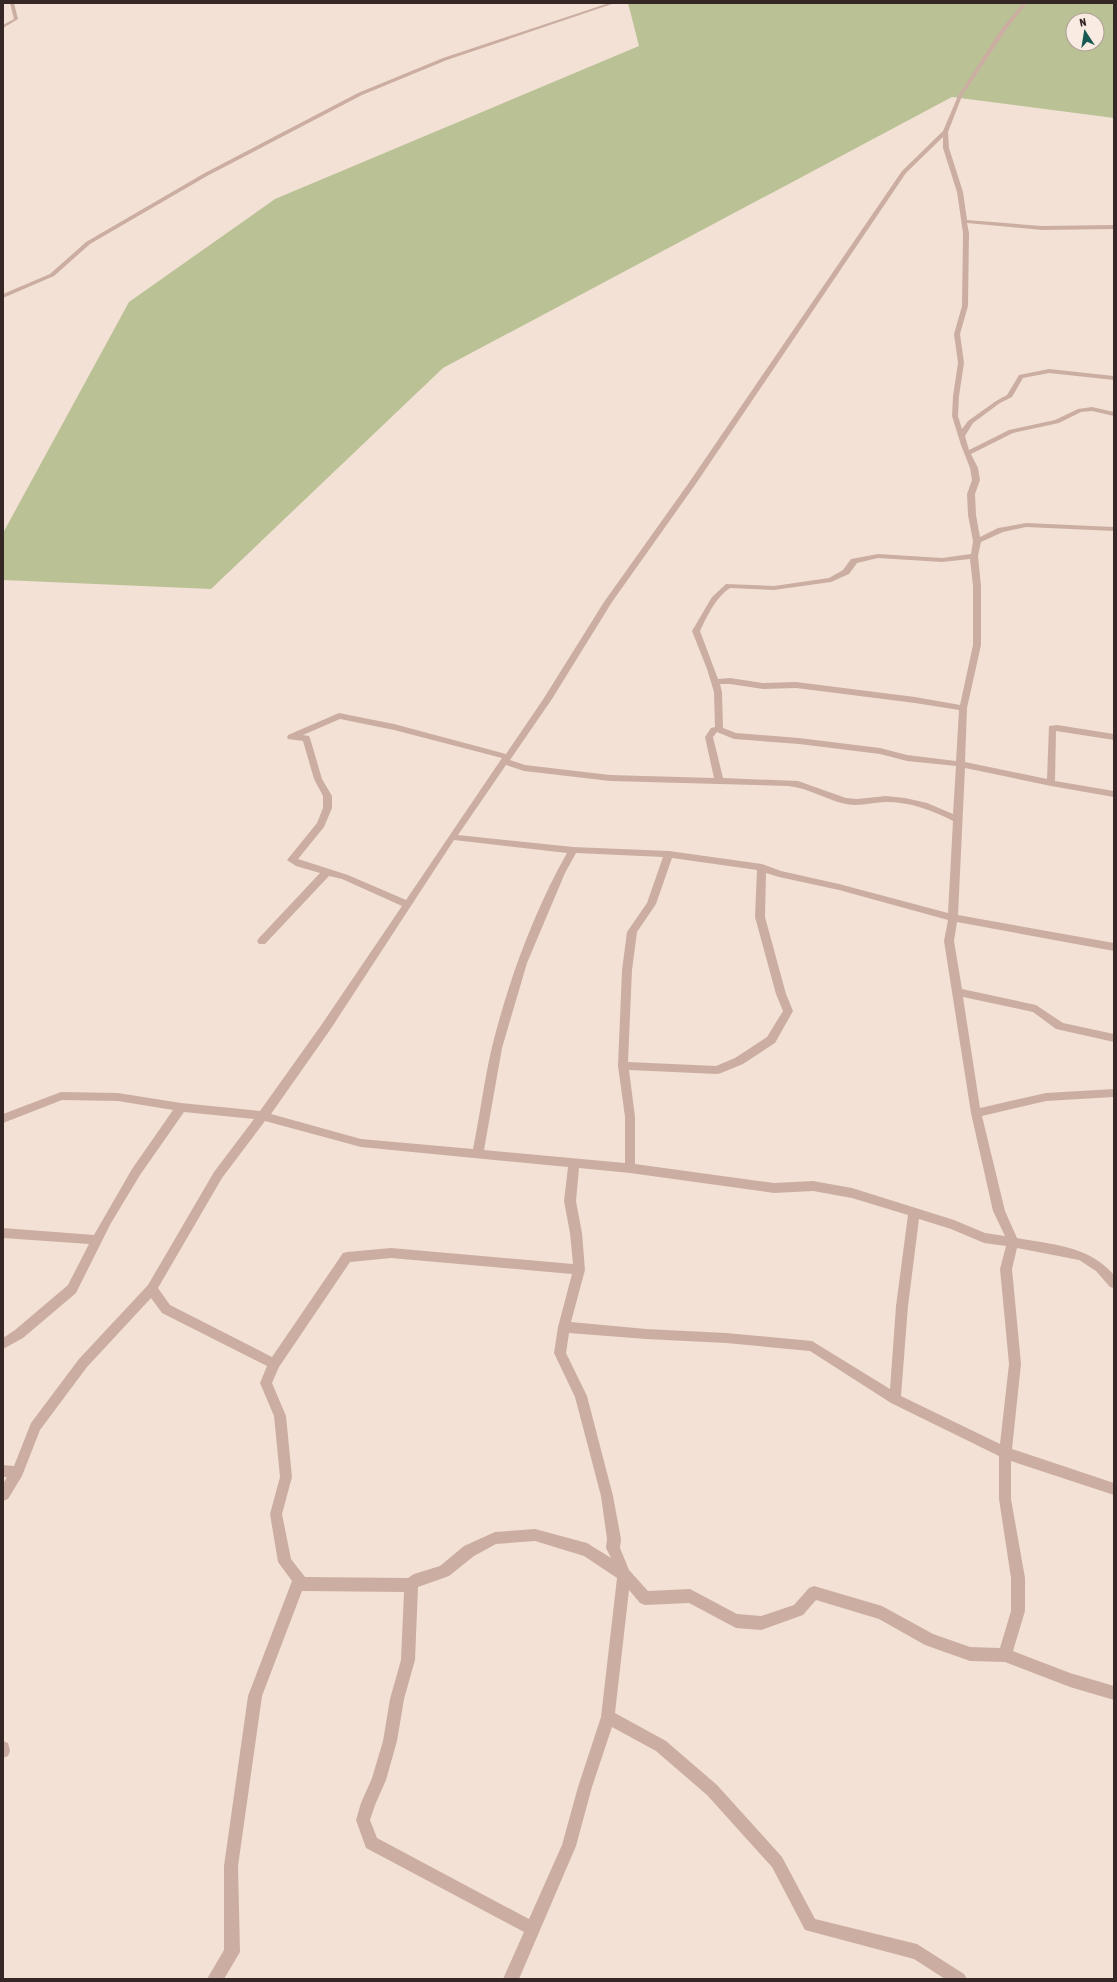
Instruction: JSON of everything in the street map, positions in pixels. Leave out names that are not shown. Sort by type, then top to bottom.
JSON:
[{"type":"street","points":[[3,27],[16,19],[12,3]]},
{"type":"street","points":[[3,296],[52,275],[88,243],[205,175],[360,94],[445,58],[613,3]]},
{"type":"street","points":[[3,1495],[18,1472],[35,1427],[83,1363],[152,1290],[167,1261],[182,1239],[218,1175],[263,1116],[326,1026],[452,837],[548,699],[608,602],[691,485],[904,172],[945,132],[960,96],[1004,29],[1025,3]]},
{"type":"street","points":[[945,132],[946,148],[960,192],[966,232],[965,306],[957,334],[961,363],[956,396],[955,416],[961,436],[974,468],[976,480],[971,494],[972,515],[977,541],[974,556],[977,586],[977,644],[963,708],[953,918],[949,941],[976,1113],[999,1211],[1013,1242],[1006,1269],[1006,1290],[1015,1364],[1005,1453],[1005,1499],[1018,1578],[1018,1611],[1005,1655]]},
{"type":"street","points":[[964,221],[1042,228],[1114,227]]},
{"type":"street","points":[[961,436],[970,422],[1010,396],[1021,376],[1049,371],[1114,378]]},
{"type":"street","points":[[968,453],[1011,431],[1057,422],[1080,410],[1092,409],[1114,414]]},
{"type":"street","points":[[977,541],[1001,530],[1026,525],[1114,529]]},
{"type":"street","points":[[720,729],[718,692],[712,665],[704,653],[696,631],[724,587],[774,588],[831,580],[846,572],[854,561],[878,556],[942,560],[974,556]]},
{"type":"street","points":[[715,682],[730,681],[763,686],[821,688],[963,708]]},
{"type":"street","points":[[407,904],[345,877],[292,860],[308,842],[325,817],[328,797],[318,781],[315,763],[306,738],[291,737],[339,716],[350,717],[394,727],[507,759],[524,768],[610,778],[797,784],[811,787],[842,800],[855,802],[886,799],[903,800],[937,809],[958,820]]},
{"type":"street","points":[[1051,783],[1052,728],[1114,737]]},
{"type":"street","points":[[719,781],[709,737],[714,730],[720,729],[734,736],[835,745],[880,751],[935,762],[961,764],[1051,783],[1114,794]]},
{"type":"street","points":[[452,837],[573,850],[669,854],[762,868],[779,874],[839,887],[953,918],[1114,946]]},
{"type":"street","points":[[478,1154],[497,1048],[522,963],[560,873],[573,850]]},
{"type":"street","points":[[630,1168],[630,1117],[623,1066],[627,970],[632,932],[651,904],[669,854]]},
{"type":"street","points":[[623,1066],[717,1070],[738,1061],[771,1040],[788,1011],[781,994],[760,917],[762,868]]},
{"type":"street","points":[[262,941],[327,872]]},
{"type":"street","points":[[956,992],[1036,1009],[1060,1026],[1114,1038]]},
{"type":"street","points":[[976,1113],[1046,1097],[1114,1094]]},
{"type":"street","points":[[3,1119],[61,1096],[118,1097],[181,1107],[263,1116],[361,1143],[630,1168],[774,1188],[813,1186],[852,1193],[954,1225],[984,1238],[1013,1242],[1082,1256],[1100,1267],[1114,1283]]},
{"type":"street","points":[[3,1344],[19,1334],[72,1289],[107,1220],[136,1172],[181,1107]]},
{"type":"street","points":[[511,1979],[569,1846],[608,1717],[624,1575],[613,1548],[614,1539],[607,1496],[583,1402],[560,1353],[564,1327],[579,1270],[576,1233],[570,1201],[574,1163]]},
{"type":"street","points":[[895,1399],[902,1306],[914,1213]]},
{"type":"street","points":[[3,1233],[97,1240]]},
{"type":"street","points":[[411,1585],[298,1584],[299,1580],[285,1562],[276,1514],[286,1476],[280,1416],[266,1383],[274,1364],[346,1257],[392,1253],[579,1270]]},
{"type":"street","points":[[152,1290],[166,1309],[274,1364]]},
{"type":"street","points":[[564,1327],[646,1334],[733,1338],[812,1346],[895,1399],[1005,1453],[1114,1489]]},
{"type":"street","points":[[3,1471],[18,1472]]},
{"type":"street","points":[[533,1929],[371,1843],[363,1820],[368,1803],[379,1780],[390,1741],[397,1698],[408,1660],[411,1585],[414,1581],[444,1572],[469,1551],[495,1538],[535,1535],[587,1550],[624,1575],[646,1598],[690,1596],[736,1621],[761,1623],[798,1610],[814,1593],[882,1613],[930,1640],[970,1654],[1005,1655],[1070,1680],[1114,1693]]},
{"type":"street","points":[[215,1979],[232,1952],[231,1866],[255,1696],[299,1580]]},
{"type":"street","points":[[608,1717],[661,1746],[712,1790],[777,1862],[810,1925],[917,1952],[959,1979]]},
{"type":"green space","points":[[628,3],[1114,3],[1114,118],[952,97],[443,368],[211,589],[3,580],[3,533],[129,302],[275,199],[639,46]]}]
